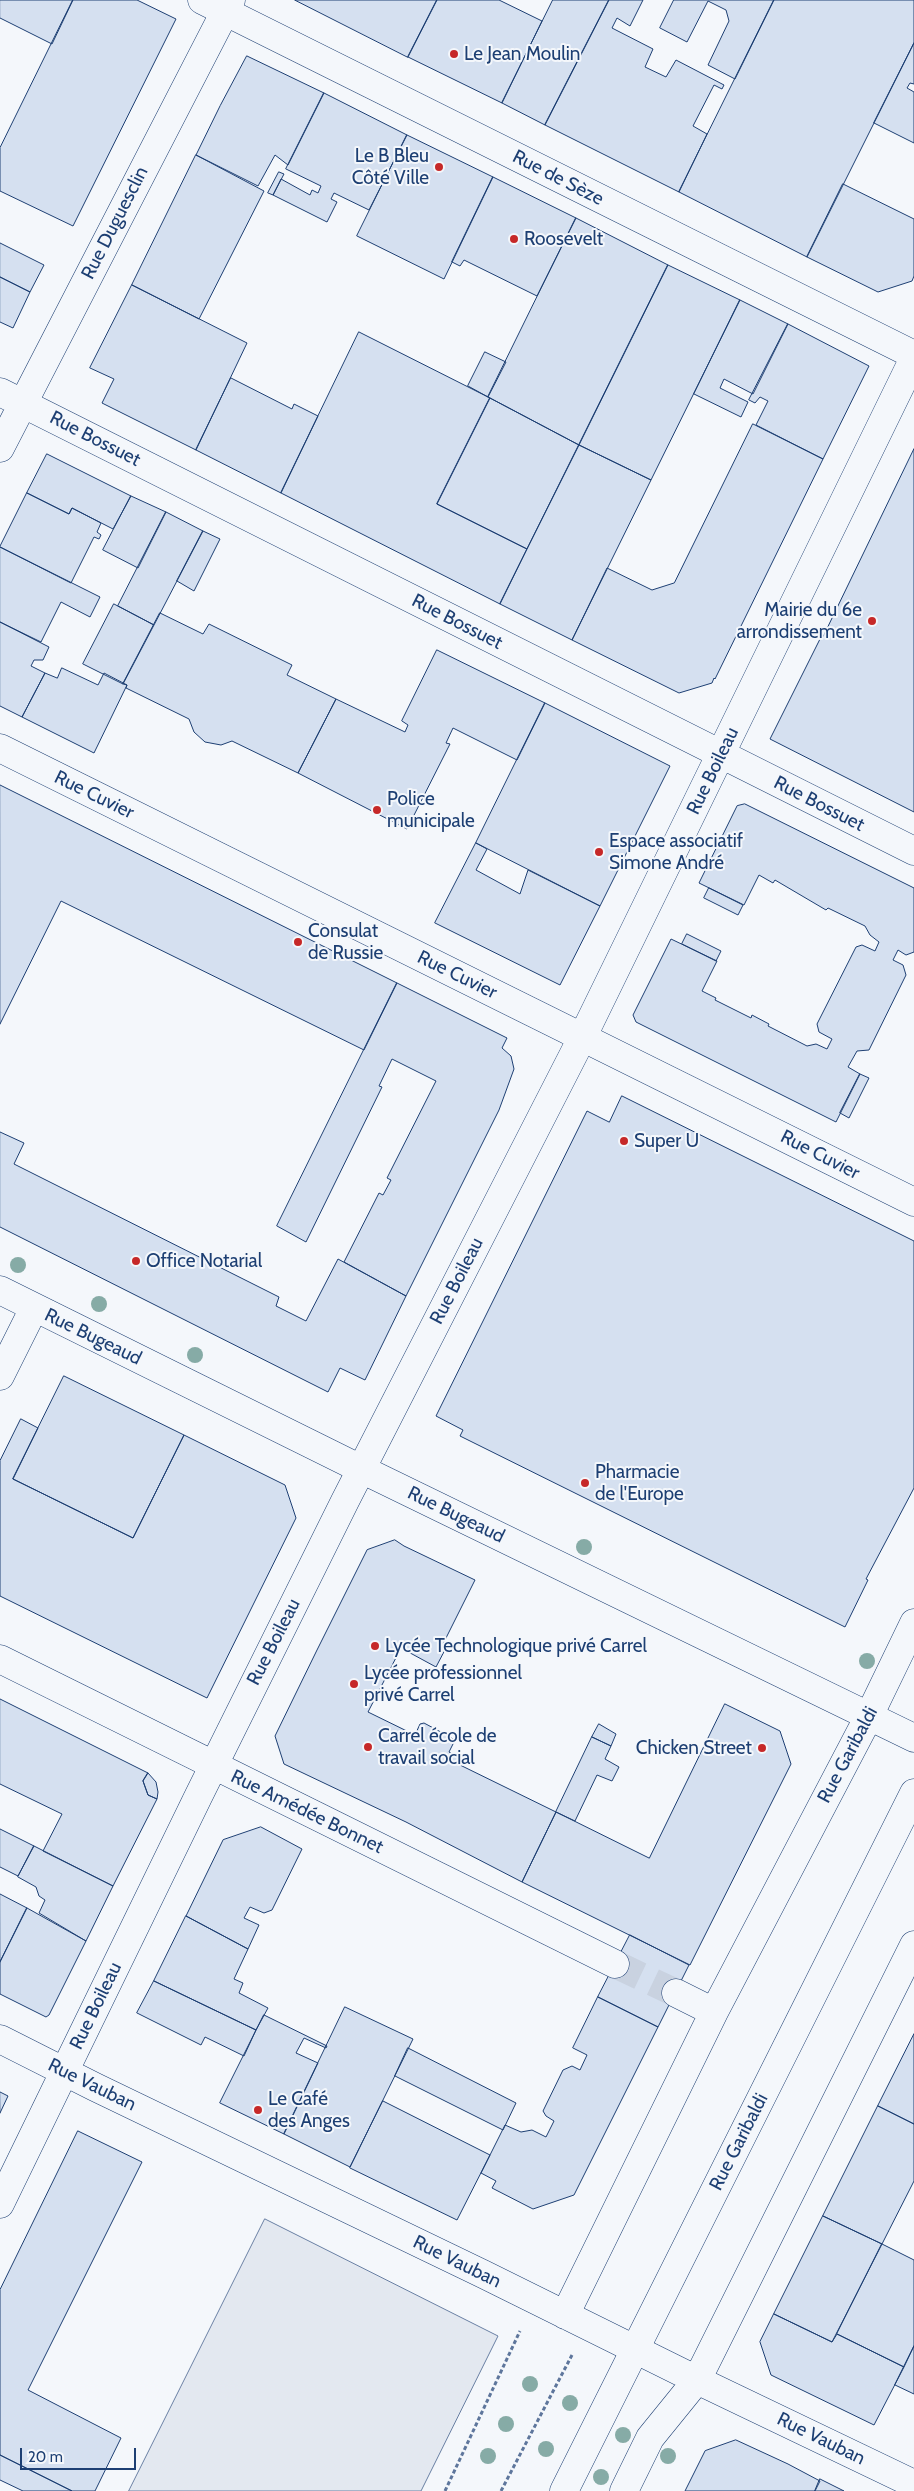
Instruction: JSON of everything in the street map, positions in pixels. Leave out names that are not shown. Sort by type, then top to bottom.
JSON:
[{"type":"street","name":"Rue de Sèze","points":[[219,4],[914,356]]},
{"type":"street","name":"Rue Duguesclin","points":[[0,448],[11,397],[219,4]]},
{"type":"street","name":"Rue Boileau","points":[[0,2204],[213,1766],[361,1469],[583,1036],[914,356]]},
{"type":"street","name":"Rue Bossuet","points":[[11,397],[914,851]]},
{"type":"street","name":"Rue Cuvier","points":[[0,748],[914,1202]]},
{"type":"street","name":"Rue Bugeaud","points":[[0,1290],[361,1469],[914,1738]]},
{"type":"street","points":[[0,1376],[34,1308]]},
{"type":"street","name":"Rue Garibaldi","points":[[576,2320],[714,2012],[869,1716],[914,1623]]},
{"type":"street","name":"Rue Amédée Bonnet","points":[[0,1658],[213,1766],[615,1964]]},
{"type":"street","name":"Rue Garibaldi","points":[[564,2491],[914,1793]]},
{"type":"street","points":[[624,2491],[650,2438],[697,2380],[914,1945]]},
{"type":"street","points":[[676,1993],[714,2012]]},
{"type":"street","name":"Rue Vauban","points":[[0,2038],[64,2072],[914,2484]]},
{"type":"path","points":[[501,2491],[576,2320]]},
{"type":"path","points":[[445,2491],[521,2327]]},
{"type":"shaded area","points":[[265,2219],[498,2336],[421,2491],[129,2491]]},
{"type":"building","points":[[0,0],[73,0],[52,44],[0,18]]},
{"type":"building","points":[[73,0],[137,0],[176,19],[73,226],[0,191],[0,148]]},
{"type":"building","points":[[295,0],[437,0],[408,57]]},
{"type":"building","points":[[437,0],[499,0],[542,21],[502,103],[408,57]]},
{"type":"building","points":[[553,0],[609,0],[545,125],[502,103]]},
{"type":"building","points":[[609,0],[643,0],[630,26],[617,18],[612,28],[653,49],[645,67],[666,77],[676,60],[724,85],[722,89],[714,85],[693,126],[707,134],[679,192],[545,125]]},
{"type":"building","points":[[674,0],[774,0],[735,79],[708,65],[729,21],[726,10],[708,1],[687,42],[660,28]]},
{"type":"building","points":[[774,0],[914,0],[914,43],[807,257],[679,192]]},
{"type":"building","points":[[914,43],[914,84],[910,83],[907,88],[914,92],[914,143],[874,123]]},
{"type":"building","points":[[247,56],[324,93],[288,165],[275,155],[258,186],[196,155]]},
{"type":"building","points":[[324,93],[407,135],[369,210],[334,193],[331,199],[337,202],[327,222],[273,195],[281,179],[310,195],[312,190],[318,193],[321,186],[286,169]]},
{"type":"building","points":[[407,135],[493,177],[444,279],[357,236]]},
{"type":"building","points":[[196,155],[264,191],[199,319],[132,285]]},
{"type":"building","points":[[279,172],[284,174],[273,195],[268,193]]},
{"type":"building","name":"Roosevelt","points":[[493,177],[576,218],[537,296],[464,260],[460,266],[452,262]]},
{"type":"building","points":[[843,184],[914,219],[914,276],[912,281],[878,292],[807,257]]},
{"type":"building","points":[[576,218],[668,265],[579,445],[488,397]]},
{"type":"building","points":[[0,243],[44,265],[30,292],[0,277]]},
{"type":"building","points":[[668,265],[740,300],[651,480],[579,445]]},
{"type":"building","points":[[0,277],[30,292],[13,328],[0,322]]},
{"type":"building","points":[[132,285],[247,343],[196,450],[102,403],[114,379],[90,368]]},
{"type":"building","points":[[740,300],[788,324],[753,394],[724,379],[720,388],[748,402],[741,417],[694,394]]},
{"type":"building","points":[[788,324],[869,366],[823,459],[756,425],[768,401],[760,397],[755,403],[749,400]]},
{"type":"building","points":[[359,332],[490,398],[437,504],[527,549],[500,604],[281,493]]},
{"type":"building","points":[[485,352],[506,362],[488,397],[468,386]]},
{"type":"building","points":[[231,378],[292,409],[294,404],[318,416],[281,493],[196,450]]},
{"type":"building","points":[[490,398],[579,445],[527,549],[437,504]]},
{"type":"building","points":[[753,424],[823,459],[712,683],[679,693],[572,640],[607,568],[652,590],[674,583]]},
{"type":"building","points":[[579,445],[651,480],[572,640],[500,604]]},
{"type":"building","name":"Mairie du 6e arrondissement","points":[[914,449],[914,812],[770,739],[823,636]]},
{"type":"building","points":[[47,454],[131,496],[113,529],[72,508],[69,514],[27,493]]},
{"type":"building","points":[[27,493],[69,514],[72,508],[101,523],[97,532],[101,535],[99,539],[94,537],[71,583],[0,547]]},
{"type":"building","points":[[131,496],[166,512],[138,568],[103,550]]},
{"type":"building","points":[[166,512],[203,531],[154,625],[118,606]]},
{"type":"building","points":[[203,531],[220,539],[194,591],[177,581]]},
{"type":"building","points":[[0,547],[100,597],[90,617],[61,602],[41,642],[0,622]]},
{"type":"building","points":[[114,604],[154,625],[123,684],[83,664]]},
{"type":"building","points":[[160,613],[203,634],[209,624],[292,665],[287,675],[336,699],[298,773],[232,741],[221,745],[205,742],[194,732],[189,719],[126,688],[127,685],[123,684]]},
{"type":"building","points":[[0,622],[49,647],[43,660],[34,660],[31,666],[45,673],[22,717],[0,706]]},
{"type":"building","points":[[437,650],[545,703],[517,760],[453,728],[446,743],[450,744],[407,829],[298,773],[336,699],[405,732],[408,725],[402,721]]},
{"type":"building","points":[[62,668],[98,685],[104,673],[127,685],[94,753],[22,717],[45,673],[57,678]]},
{"type":"building","points":[[545,703],[670,766],[600,906],[476,843]]},
{"type":"building","points":[[0,785],[397,983],[364,1050],[61,901],[0,1024]]},
{"type":"building","points":[[745,804],[914,888],[914,952],[906,955],[898,950],[893,960],[903,965],[906,975],[869,1050],[857,1051],[848,1067],[860,1074],[836,1122],[636,1022],[633,1015],[671,939],[717,961],[702,991],[716,998],[715,1000],[751,1018],[752,1015],[769,1024],[768,1026],[807,1046],[816,1044],[827,1049],[832,1039],[819,1032],[817,1024],[856,947],[862,945],[875,951],[879,942],[870,935],[865,926],[828,908],[826,910],[775,880],[773,883],[759,875],[744,905],[699,883],[737,806]]},
{"type":"building","points":[[476,843],[487,849],[476,870],[520,894],[528,870],[600,906],[560,985],[435,923]]},
{"type":"building","points":[[709,888],[743,905],[738,915],[704,898]]},
{"type":"building","points":[[687,934],[721,951],[716,961],[682,944]]},
{"type":"building","points":[[397,983],[507,1038],[502,1048],[511,1056],[514,1069],[499,1110],[406,1296],[344,1262],[379,1193],[383,1195],[391,1180],[387,1178],[436,1081],[392,1059],[379,1086],[382,1087],[306,1242],[277,1226]]},
{"type":"building","points":[[860,1074],[869,1078],[849,1118],[840,1113]]},
{"type":"building","points":[[622,1096],[914,1241],[914,1488],[866,1579],[868,1580],[845,1627],[460,1436],[463,1430],[436,1416],[587,1111],[609,1122]]},
{"type":"building","name":"Office Notarial","points":[[0,1132],[24,1143],[14,1164],[279,1297],[276,1306],[306,1321],[338,1259],[406,1296],[365,1380],[340,1368],[328,1392],[0,1227]]},
{"type":"building","points":[[64,1376],[184,1435],[133,1538],[13,1479]]},
{"type":"building","points":[[21,1419],[38,1428],[13,1479],[133,1538],[184,1435],[285,1485],[296,1518],[207,1698],[0,1596],[0,1461]]},
{"type":"building","points":[[395,1540],[475,1580],[443,1644],[447,1646],[436,1667],[401,1648],[368,1712],[415,1735],[420,1724],[424,1723],[452,1738],[454,1742],[449,1752],[462,1760],[460,1765],[556,1812],[522,1882],[406,1822],[284,1764],[275,1736],[317,1650],[367,1550]]},
{"type":"building","points":[[0,1699],[148,1773],[143,1781],[148,1795],[157,1799],[113,1886],[43,1851],[62,1814],[0,1784]]},
{"type":"building","points":[[725,1704],[780,1731],[791,1764],[690,1965],[522,1882],[556,1812],[649,1858]]},
{"type":"building","points":[[599,1724],[616,1734],[611,1746],[592,1737]]},
{"type":"building","points":[[592,1737],[611,1746],[605,1759],[619,1767],[612,1781],[597,1775],[575,1821],[556,1812]]},
{"type":"building","points":[[148,1773],[156,1782],[157,1799],[148,1795],[143,1781]]},
{"type":"building","points":[[261,1827],[302,1849],[272,1910],[264,1913],[250,1907],[244,1918],[259,1925],[248,1949],[186,1916],[223,1840]]},
{"type":"building","points":[[0,1829],[34,1846],[18,1876],[0,1867]]},
{"type":"building","points":[[34,1846],[113,1886],[86,1941],[39,1913],[45,1900],[39,1896],[36,1887],[18,1877]]},
{"type":"building","points":[[0,1894],[27,1908],[0,1962]]},
{"type":"building","points":[[27,1908],[86,1941],[49,2015],[46,2017],[0,1994],[0,1962]]},
{"type":"building","points":[[186,1916],[248,1949],[234,1979],[243,1983],[239,1993],[268,2008],[256,2030],[154,1981]]},
{"type":"building","points":[[630,1935],[689,1965],[658,2027],[598,1997]]},
{"type":"building","points":[[154,1981],[256,2030],[244,2056],[205,2037],[201,2045],[137,2013]]},
{"type":"building","points":[[598,1997],[658,2027],[574,2195],[533,2209],[492,2188],[496,2181],[481,2173],[505,2125],[521,2132],[532,2130],[546,2137],[554,2121],[546,2116],[543,2111],[563,2070],[572,2066],[580,2070],[587,2055],[573,2048]]},
{"type":"building","points":[[345,2007],[413,2039],[350,2167],[284,2134]]},
{"type":"building","points":[[264,2015],[327,2046],[326,2048],[304,2038],[296,2053],[318,2063],[284,2134],[220,2103]]},
{"type":"building","points":[[914,2034],[914,2124],[878,2106]]},
{"type":"building","points":[[408,2048],[516,2103],[503,2130],[395,2076]]},
{"type":"building","points":[[0,2092],[8,2096],[0,2113]]},
{"type":"building","points":[[383,2101],[490,2155],[457,2220],[350,2168]]},
{"type":"building","points":[[878,2106],[914,2124],[914,2181],[882,2244],[823,2216]]},
{"type":"building","points":[[78,2131],[142,2162],[28,2390],[121,2438],[95,2491],[72,2491],[0,2455],[0,2290]]},
{"type":"building","points":[[823,2216],[882,2244],[832,2342],[774,2314]]},
{"type":"building","points":[[882,2244],[914,2260],[914,2346],[904,2367],[837,2334]]},
{"type":"building","points":[[774,2314],[832,2342],[837,2334],[904,2367],[874,2425],[771,2375],[760,2342]]},
{"type":"building","points":[[914,2346],[914,2394],[895,2385]]},
{"type":"building","points":[[736,2440],[820,2481],[815,2491],[685,2491],[705,2451]]},
{"type":"building","points":[[0,2455],[72,2491],[23,2491],[0,2480]]},
{"type":"building","points":[[820,2479],[844,2491],[815,2491]]},
{"type":"tunnel","points":[[615,1964],[676,1993]]},
{"type":"place","name":"Le Jean Moulin","points":[[454,54]]},
{"type":"place","name":"Le B Bleu Côté Ville","points":[[439,167]]},
{"type":"place","name":"Roosevelt","points":[[514,239]]},
{"type":"place","name":"Mairie du 6e arrondissement","points":[[872,621]]},
{"type":"place","name":"Police municipale","points":[[377,810]]},
{"type":"place","name":"Espace associatif Simone André","points":[[599,852]]},
{"type":"place","name":"Consulat de Russie","points":[[298,942]]},
{"type":"place","name":"Super U","points":[[624,1141]]},
{"type":"place","name":"Office Notarial","points":[[136,1261]]},
{"type":"place","name":"Pharmacie de l'Europe","points":[[585,1483]]},
{"type":"place","name":"Lycée Technologique privé Carrel","points":[[375,1646]]},
{"type":"place","name":"Lycée professionnel privé Carrel","points":[[354,1684]]},
{"type":"place","name":"Carrel école de travail social","points":[[368,1747]]},
{"type":"place","name":"Chicken Street","points":[[762,1748]]},
{"type":"place","name":"Le Café des Anges","points":[[258,2110]]}]
